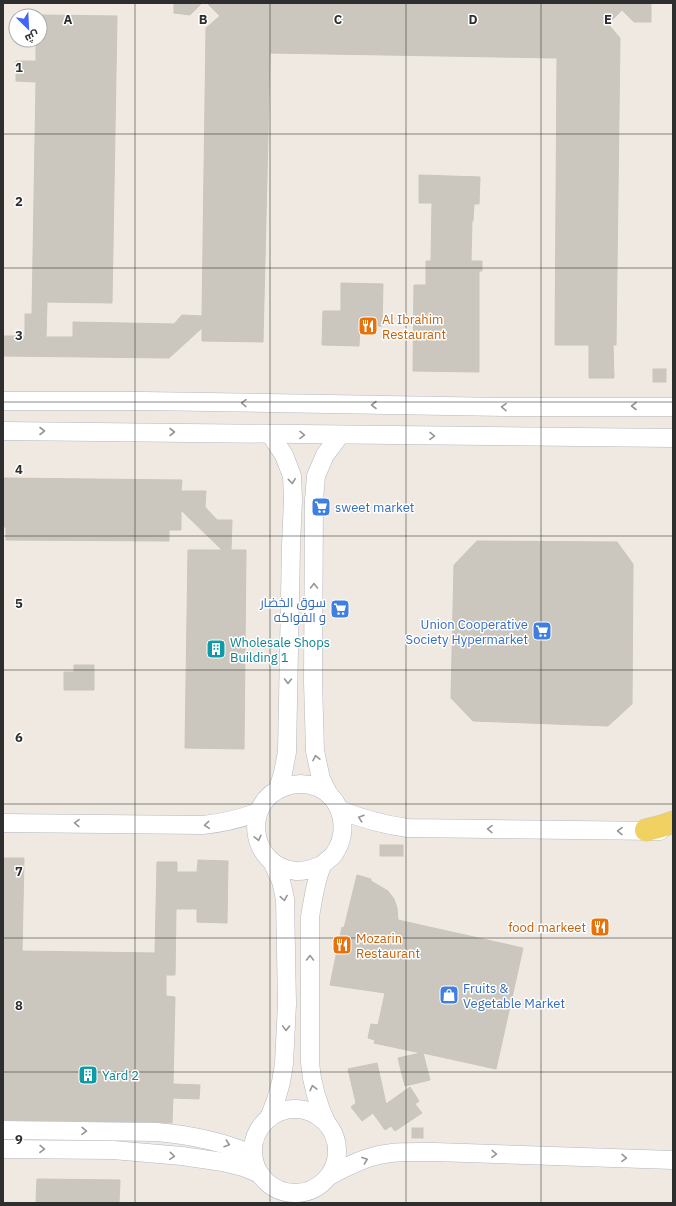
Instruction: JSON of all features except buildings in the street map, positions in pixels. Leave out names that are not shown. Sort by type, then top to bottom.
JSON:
[{"type":"main road","points":[[646,830],[673,822]]},
{"type":"street","points":[[3,401],[144,401],[669,408]]},
{"type":"street","points":[[3,431],[610,438],[670,435]]},
{"type":"street","points":[[270,434],[284,455],[292,476],[293,499],[290,570],[287,752],[278,789]]},
{"type":"street","points":[[328,794],[317,788],[304,784],[291,785],[278,789],[266,799],[258,812],[255,825],[257,839],[262,852],[272,862],[283,868],[296,871],[310,870],[322,865],[334,854],[341,841],[343,826],[340,810],[328,794],[321,779],[315,751],[313,682],[314,500],[316,476],[325,455],[340,435]]},
{"type":"street","points":[[340,810],[362,819],[385,825],[408,828],[646,830],[673,832]]},
{"type":"street","points":[[3,823],[203,825],[240,819],[258,812]]},
{"type":"street","points":[[269,1188],[253,1155],[254,1141],[260,1128],[269,1118],[281,1082],[287,1004],[285,899],[281,881],[272,862]]},
{"type":"street","points":[[315,1203],[325,1180],[335,1163],[337,1149],[334,1136],[318,1104],[312,1084],[310,1063],[310,917],[322,865]]},
{"type":"street","points":[[269,1118],[284,1111],[300,1109],[315,1114],[327,1124]]},
{"type":"street","points":[[3,1130],[157,1132],[181,1134],[218,1142],[253,1155]]},
{"type":"street","points":[[3,1149],[113,1150],[182,1156],[223,1162],[243,1167],[269,1188],[283,1192],[296,1193],[309,1191],[353,1164],[376,1156],[400,1153],[435,1152],[673,1160]]},
{"type":"place","name":"Al Ibrahim Restaurant","points":[[368,326]]},
{"type":"place","name":"sweet market","points":[[321,507]]},
{"type":"place","name":"سوق الخضار و الفواكه","points":[[340,609]]},
{"type":"place","name":"Union Cooperative Society Hypermarket","points":[[542,631]]},
{"type":"place","name":"Wholesale Shops Building 1","points":[[216,649]]},
{"type":"place","name":"food markeet","points":[[600,927]]},
{"type":"place","name":"Mozarin Restaurant","points":[[342,945]]},
{"type":"place","name":"Fruits & Vegetable Market","points":[[449,995]]},
{"type":"place","name":"Yard 2","points":[[88,1075]]}]
